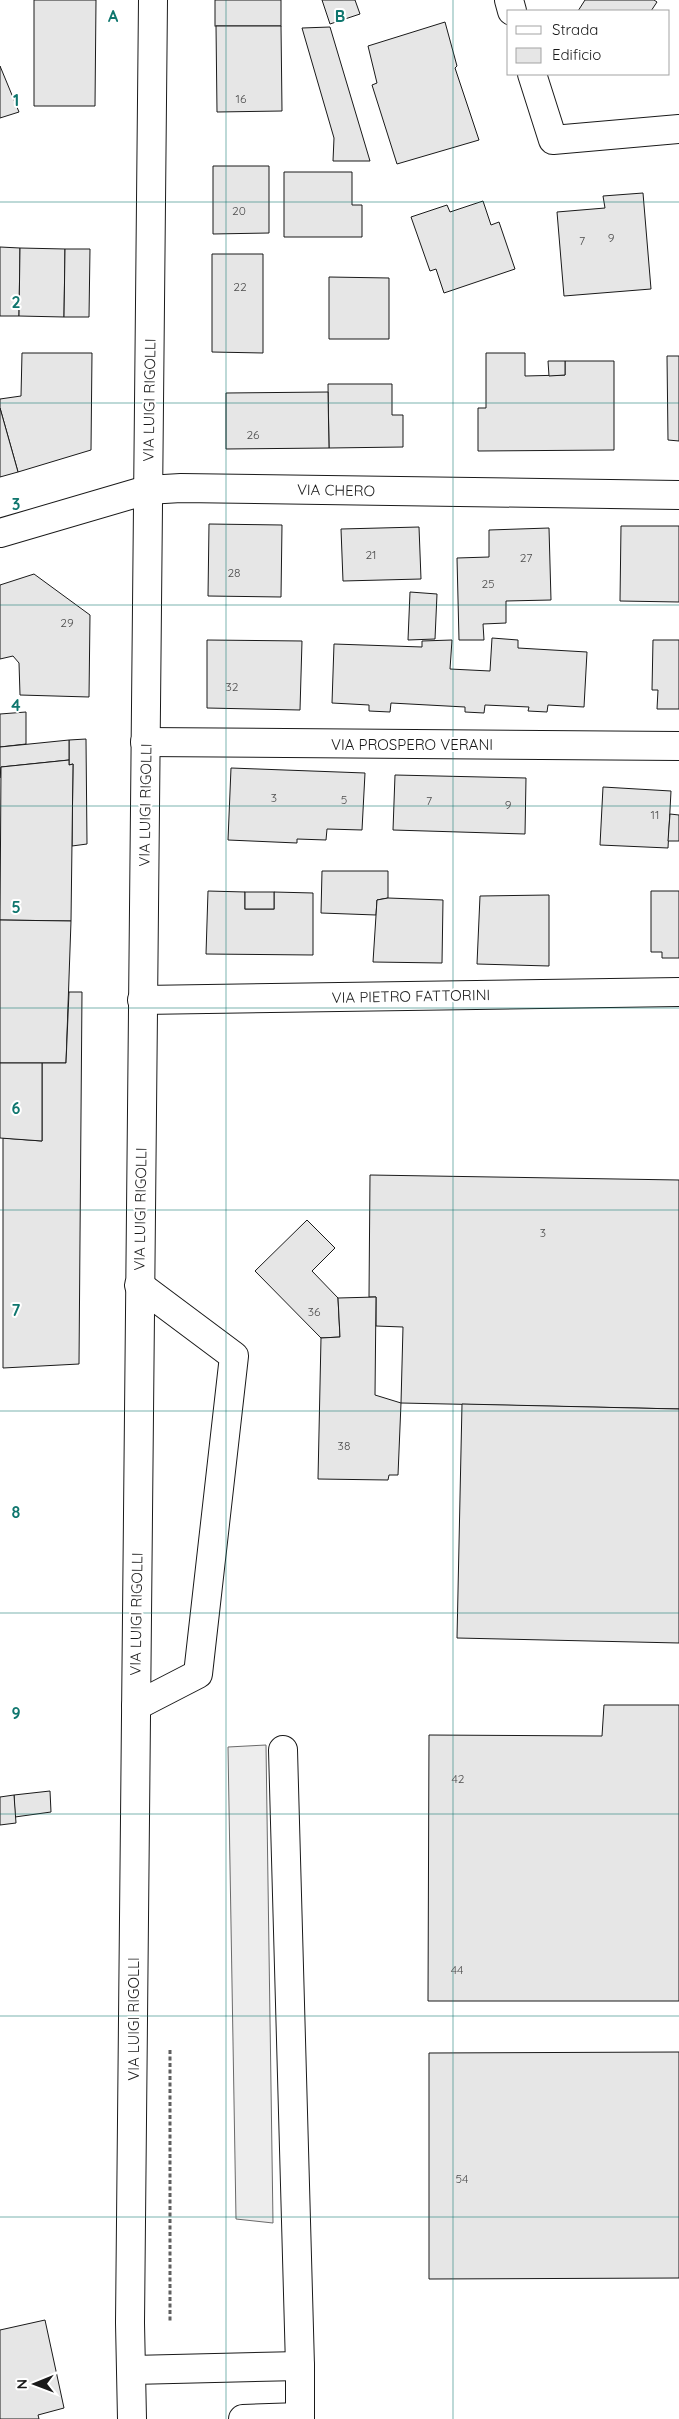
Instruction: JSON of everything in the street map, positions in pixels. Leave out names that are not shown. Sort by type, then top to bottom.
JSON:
[{"type":"street","name":"VIA LUIGI RIGOLLI","points":[[132,2419],[130,2322],[139,1285],[153,0]]},
{"type":"street","points":[[532,75],[553,140],[679,129]]},
{"type":"street","name":"VIA CHERO","points":[[0,532],[147,490],[181,488],[679,495]]},
{"type":"street","name":"VIA PROSPERO VERANI","points":[[145,742],[679,746]]},
{"type":"street","name":"VIA PIETRO FATTORINI","points":[[142,1000],[679,992]]},
{"type":"street","points":[[136,1706],[198,1674],[234,1356],[139,1285]]},
{"type":"street","points":[[243,2419],[300,2418],[284,1750]]},
{"type":"street","points":[[132,2370],[300,2366]]},
{"type":"shaded area","points":[[266,1745],[273,2223],[236,2219],[228,1747]]},
{"type":"building","points":[[34,0],[96,0],[95,106],[34,106]]},
{"type":"building","points":[[215,0],[281,0],[281,26],[215,26]]},
{"type":"building","points":[[322,0],[355,0],[360,14],[330,24]]},
{"type":"building","points":[[585,0],[654,0],[657,2],[652,10],[579,10]]},
{"type":"building","points":[[445,22],[457,66],[455,68],[479,140],[397,164],[372,85],[377,83],[368,46]]},
{"type":"building","points":[[216,26],[281,26],[282,111],[217,112]]},
{"type":"building","points":[[330,27],[370,161],[333,161],[334,138],[302,28]]},
{"type":"building","points":[[0,66],[19,112],[0,118]]},
{"type":"building","points":[[213,166],[269,166],[269,233],[213,234]]},
{"type":"building","points":[[284,172],[352,172],[352,205],[362,205],[362,237],[284,237]]},
{"type":"building","points":[[643,193],[651,289],[564,296],[557,212],[605,208],[603,196]]},
{"type":"building","points":[[483,201],[491,225],[499,222],[515,269],[444,293],[436,269],[430,271],[411,217],[447,205],[450,212]]},
{"type":"building","points":[[0,247],[20,248],[19,316],[0,316]]},
{"type":"building","points":[[20,248],[65,249],[64,317],[19,316]]},
{"type":"building","points":[[65,249],[90,249],[89,317],[64,317]]},
{"type":"building","points":[[212,254],[263,254],[263,353],[212,352]]},
{"type":"building","points":[[329,277],[389,278],[389,339],[329,339]]},
{"type":"building","points":[[22,353],[92,353],[91,450],[18,472],[0,408],[0,399],[21,396]]},
{"type":"building","points":[[486,353],[525,353],[525,376],[565,375],[565,361],[614,361],[614,450],[478,451],[478,408],[486,408]]},
{"type":"building","points":[[667,356],[679,356],[679,441],[668,440]]},
{"type":"building","points":[[548,361],[565,361],[565,375],[549,376]]},
{"type":"building","points":[[328,384],[392,384],[392,415],[403,415],[403,447],[329,448]]},
{"type":"building","points":[[328,392],[329,448],[226,449],[226,393]]},
{"type":"building","points":[[0,408],[18,472],[0,477]]},
{"type":"building","points":[[209,524],[282,525],[281,597],[208,596]]},
{"type":"building","points":[[621,526],[679,526],[679,602],[620,601]]},
{"type":"building","points":[[419,527],[421,579],[343,581],[341,529]]},
{"type":"building","points":[[549,528],[551,600],[506,601],[506,623],[483,624],[484,640],[459,640],[457,558],[489,557],[489,530]]},
{"type":"building","points":[[34,574],[90,615],[89,697],[20,695],[19,663],[13,656],[0,659],[0,585]]},
{"type":"building","points":[[410,592],[437,594],[435,639],[408,640]]},
{"type":"building","points":[[492,638],[518,640],[518,648],[587,652],[584,707],[548,705],[547,712],[528,711],[529,707],[485,705],[484,713],[465,712],[465,707],[391,703],[390,712],[369,711],[369,705],[332,703],[334,644],[422,647],[422,641],[452,640],[450,669],[490,671]]},
{"type":"building","points":[[207,640],[302,641],[300,710],[207,708]]},
{"type":"building","points":[[653,640],[679,640],[679,709],[657,709],[658,690],[652,690]]},
{"type":"building","points":[[26,712],[26,744],[0,747],[0,714]]},
{"type":"building","points":[[86,739],[87,844],[72,846],[73,764],[69,765],[69,740]]},
{"type":"building","points":[[69,740],[69,760],[1,767],[0,778],[0,747]]},
{"type":"building","points":[[69,760],[69,765],[73,764],[71,921],[0,920],[1,767]]},
{"type":"building","points":[[231,768],[365,773],[362,830],[327,829],[326,840],[297,839],[297,843],[228,840]]},
{"type":"building","points":[[395,775],[526,778],[525,834],[393,830]]},
{"type":"building","points":[[603,787],[671,791],[668,848],[600,845]]},
{"type":"building","points":[[670,814],[679,815],[679,841],[668,841]]},
{"type":"building","points":[[322,871],[388,871],[388,898],[377,900],[376,915],[321,913]]},
{"type":"building","points":[[208,891],[245,892],[245,909],[274,909],[274,892],[313,893],[313,955],[206,954]]},
{"type":"building","points":[[651,891],[679,891],[679,958],[662,958],[662,952],[651,952]]},
{"type":"building","points":[[245,892],[274,892],[274,909],[245,909]]},
{"type":"building","points":[[549,895],[549,966],[477,964],[480,896]]},
{"type":"building","points":[[388,898],[443,900],[442,963],[373,962],[377,900]]},
{"type":"building","points":[[0,920],[71,921],[66,1063],[0,1063]]},
{"type":"building","points":[[69,992],[82,992],[79,1364],[3,1368],[3,1138],[42,1141],[42,1063],[66,1063]]},
{"type":"building","points":[[0,1063],[42,1063],[42,1141],[0,1138]]},
{"type":"building","points":[[370,1175],[679,1180],[679,1409],[401,1403],[403,1327],[376,1326],[376,1297],[369,1297]]},
{"type":"building","points":[[307,1220],[335,1248],[312,1271],[338,1298],[340,1337],[321,1338],[255,1271]]},
{"type":"building","points":[[376,1297],[375,1395],[401,1403],[398,1475],[389,1475],[388,1480],[318,1479],[321,1338],[340,1337],[338,1298]]},
{"type":"building","points":[[462,1404],[679,1409],[679,1643],[457,1638]]},
{"type":"building","points":[[604,1705],[679,1705],[679,2001],[428,2001],[429,1735],[602,1736]]},
{"type":"building","points":[[50,1791],[51,1812],[15,1817],[14,1795]]},
{"type":"building","points":[[14,1795],[16,1823],[0,1825],[0,1797]]},
{"type":"building","points":[[679,2052],[679,2278],[429,2279],[429,2053]]},
{"type":"building","points":[[45,2320],[64,2408],[38,2415],[39,2419],[0,2419],[0,2330]]}]
